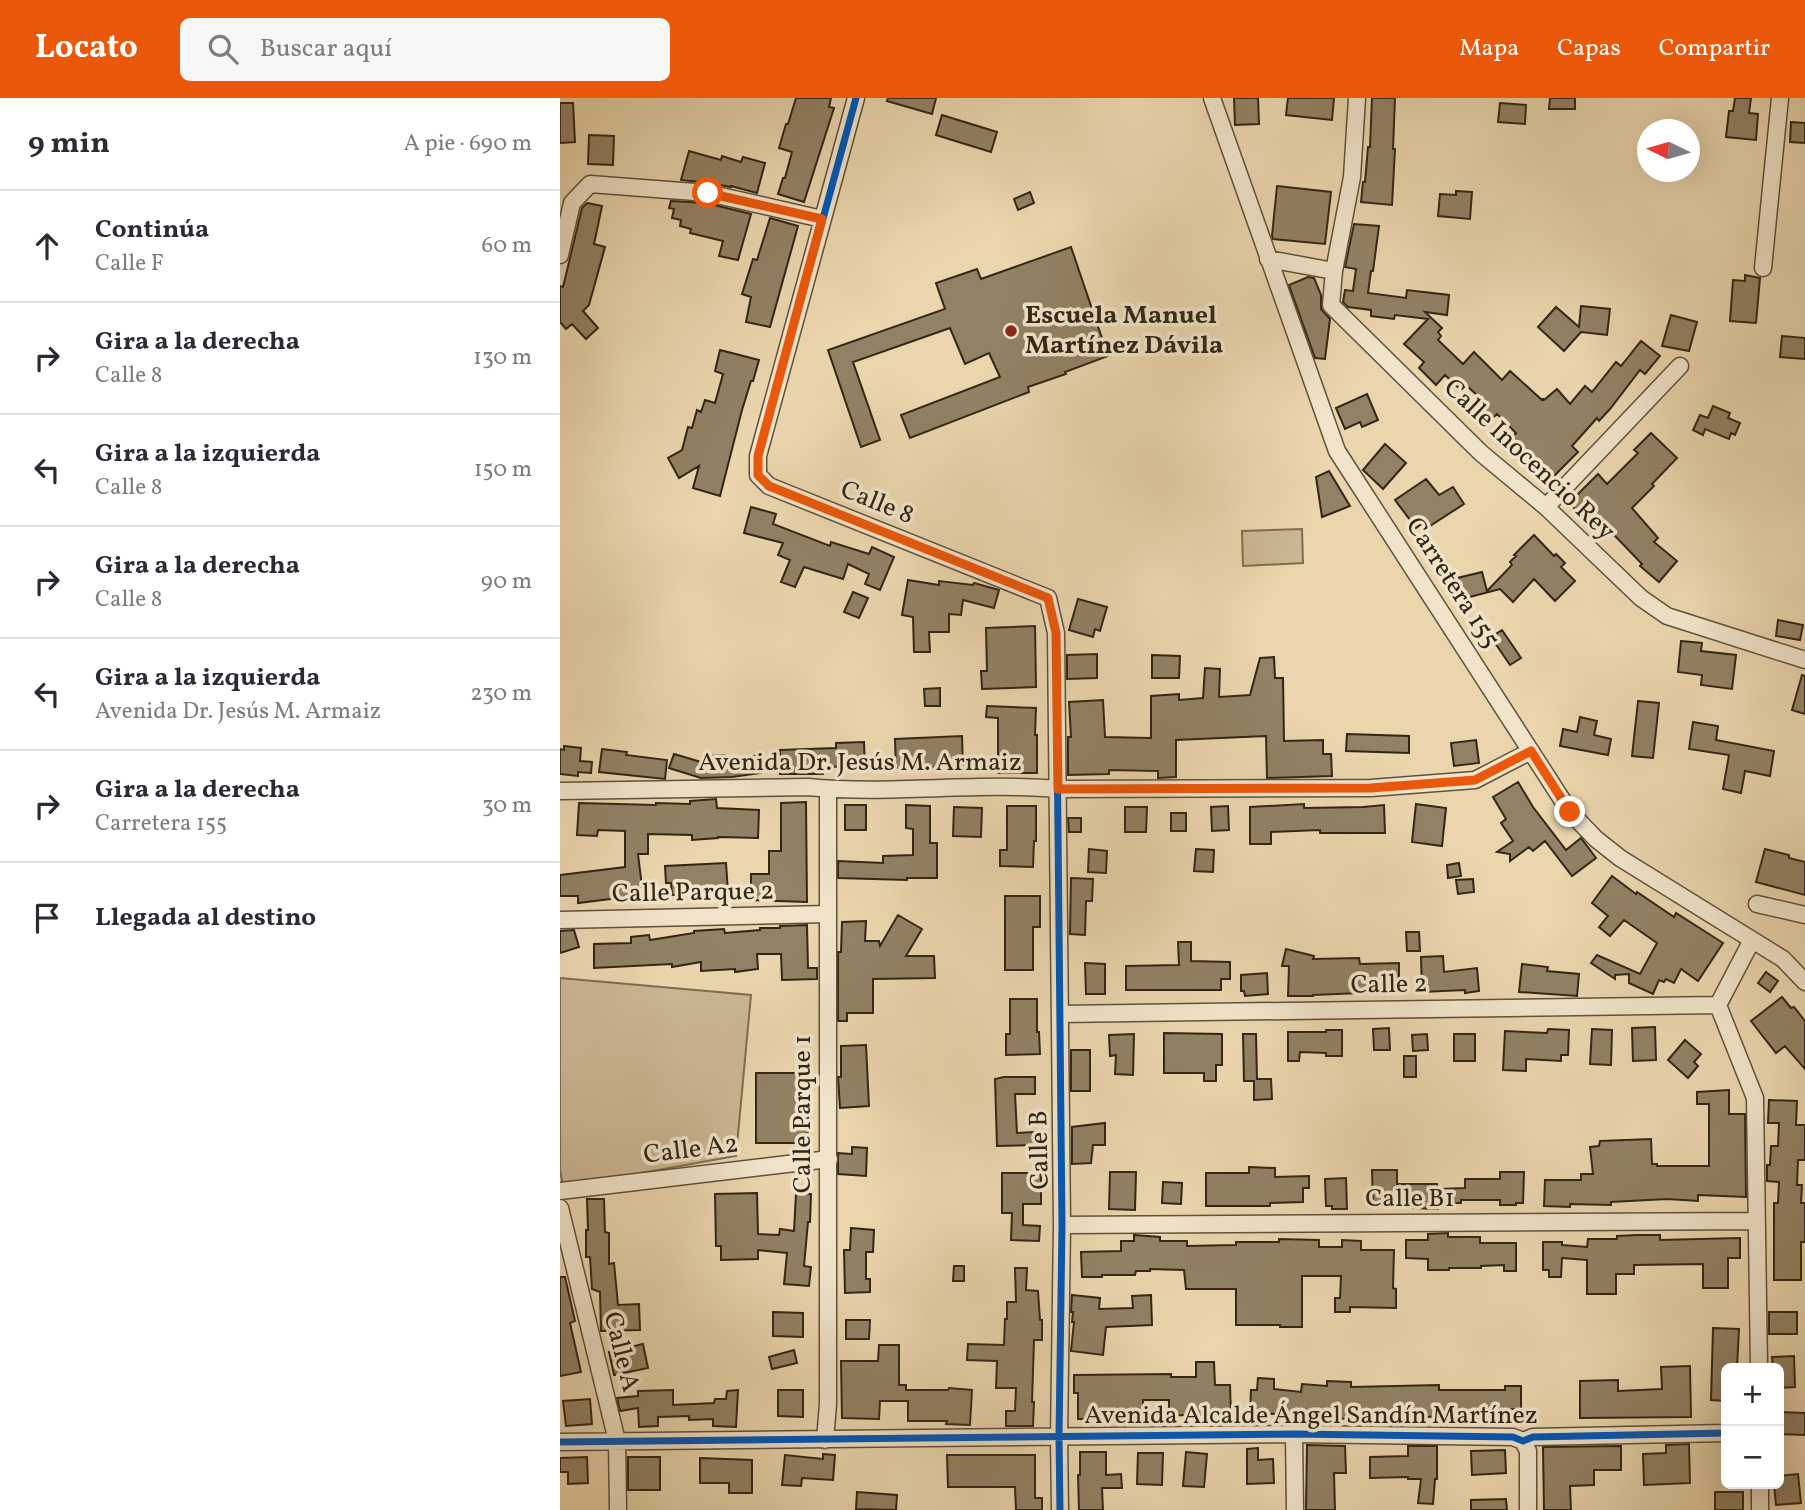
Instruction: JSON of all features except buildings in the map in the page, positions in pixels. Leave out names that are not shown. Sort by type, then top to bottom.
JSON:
[{"type":"street","points":[[560,255],[572,203],[590,184],[708,193],[822,219],[856,98]]},
{"type":"street","name":"Carretera 155","points":[[1212,98],[1337,451],[1570,812],[1620,858],[1783,959],[1805,982]]},
{"type":"street","points":[[1268,259],[1334,271],[1352,177],[1357,98]]},
{"type":"street","points":[[1763,268],[1780,98]]},
{"type":"street","name":"Calle 8","points":[[822,219],[758,456],[758,475],[769,486],[1048,598],[1056,633],[1058,789]]},
{"type":"street","name":"Calle Inocencio Rey","points":[[1334,271],[1331,305],[1481,453],[1546,507],[1641,598],[1667,616],[1805,660]]},
{"type":"street","points":[[1546,507],[1680,366]]},
{"type":"street","name":"Avenida Dr. Jesús M. Armaiz","points":[[560,791],[1020,786],[1058,789],[1371,788],[1475,780],[1531,751]]},
{"type":"street","name":"Calle Parque 1","points":[[825,1440],[828,1404],[828,789]]},
{"type":"street","name":"Calle B","points":[[1058,789],[1062,1225],[1060,1510]]},
{"type":"street","points":[[1758,904],[1805,915]]},
{"type":"street","name":"Calle Parque 2","points":[[560,920],[827,914]]},
{"type":"street","points":[[1752,940],[1718,1005],[1755,1098],[1759,1363]]},
{"type":"street","name":"Calle 2","points":[[1060,1014],[1718,1005]]},
{"type":"street","name":"Calle A2","points":[[560,1191],[829,1159]]},
{"type":"street","name":"Calle A","points":[[560,1208],[617,1441],[618,1510]]},
{"type":"street","name":"Calle B1","points":[[1062,1225],[1757,1222]]},
{"type":"street","name":"Avenida Alcalde Ángel Sandín Martínez","points":[[560,1442],[1294,1434],[1513,1437],[1523,1441],[1533,1437],[1721,1433]]},
{"type":"street","points":[[1294,1434],[1295,1510]]},
{"type":"street","points":[[1523,1441],[1528,1451],[1528,1510]]},
{"type":"street","points":[[1760,1489],[1760,1510]]},
{"type":"shaded area","points":[[1302,529],[1303,563],[1243,566],[1242,531]]},
{"type":"shaded area","points":[[560,978],[751,995],[736,1156],[563,1187],[560,1170]]},
{"type":"cycle path","points":[[856,98],[758,456],[758,475],[769,486],[1048,598],[1056,633],[1062,1225],[1060,1510]]},
{"type":"cycle path","points":[[560,1442],[1294,1434],[1513,1437],[1523,1441],[1533,1437],[1721,1433]]},
{"type":"place","name":"Escuela Manuel Martínez Dávila","points":[[1011,331]]},
{"type":"route","points":[[708,193],[822,219],[758,456],[758,475],[769,486],[1048,598],[1056,633],[1058,789],[1371,788],[1475,780],[1531,751],[1570,812]]}]
